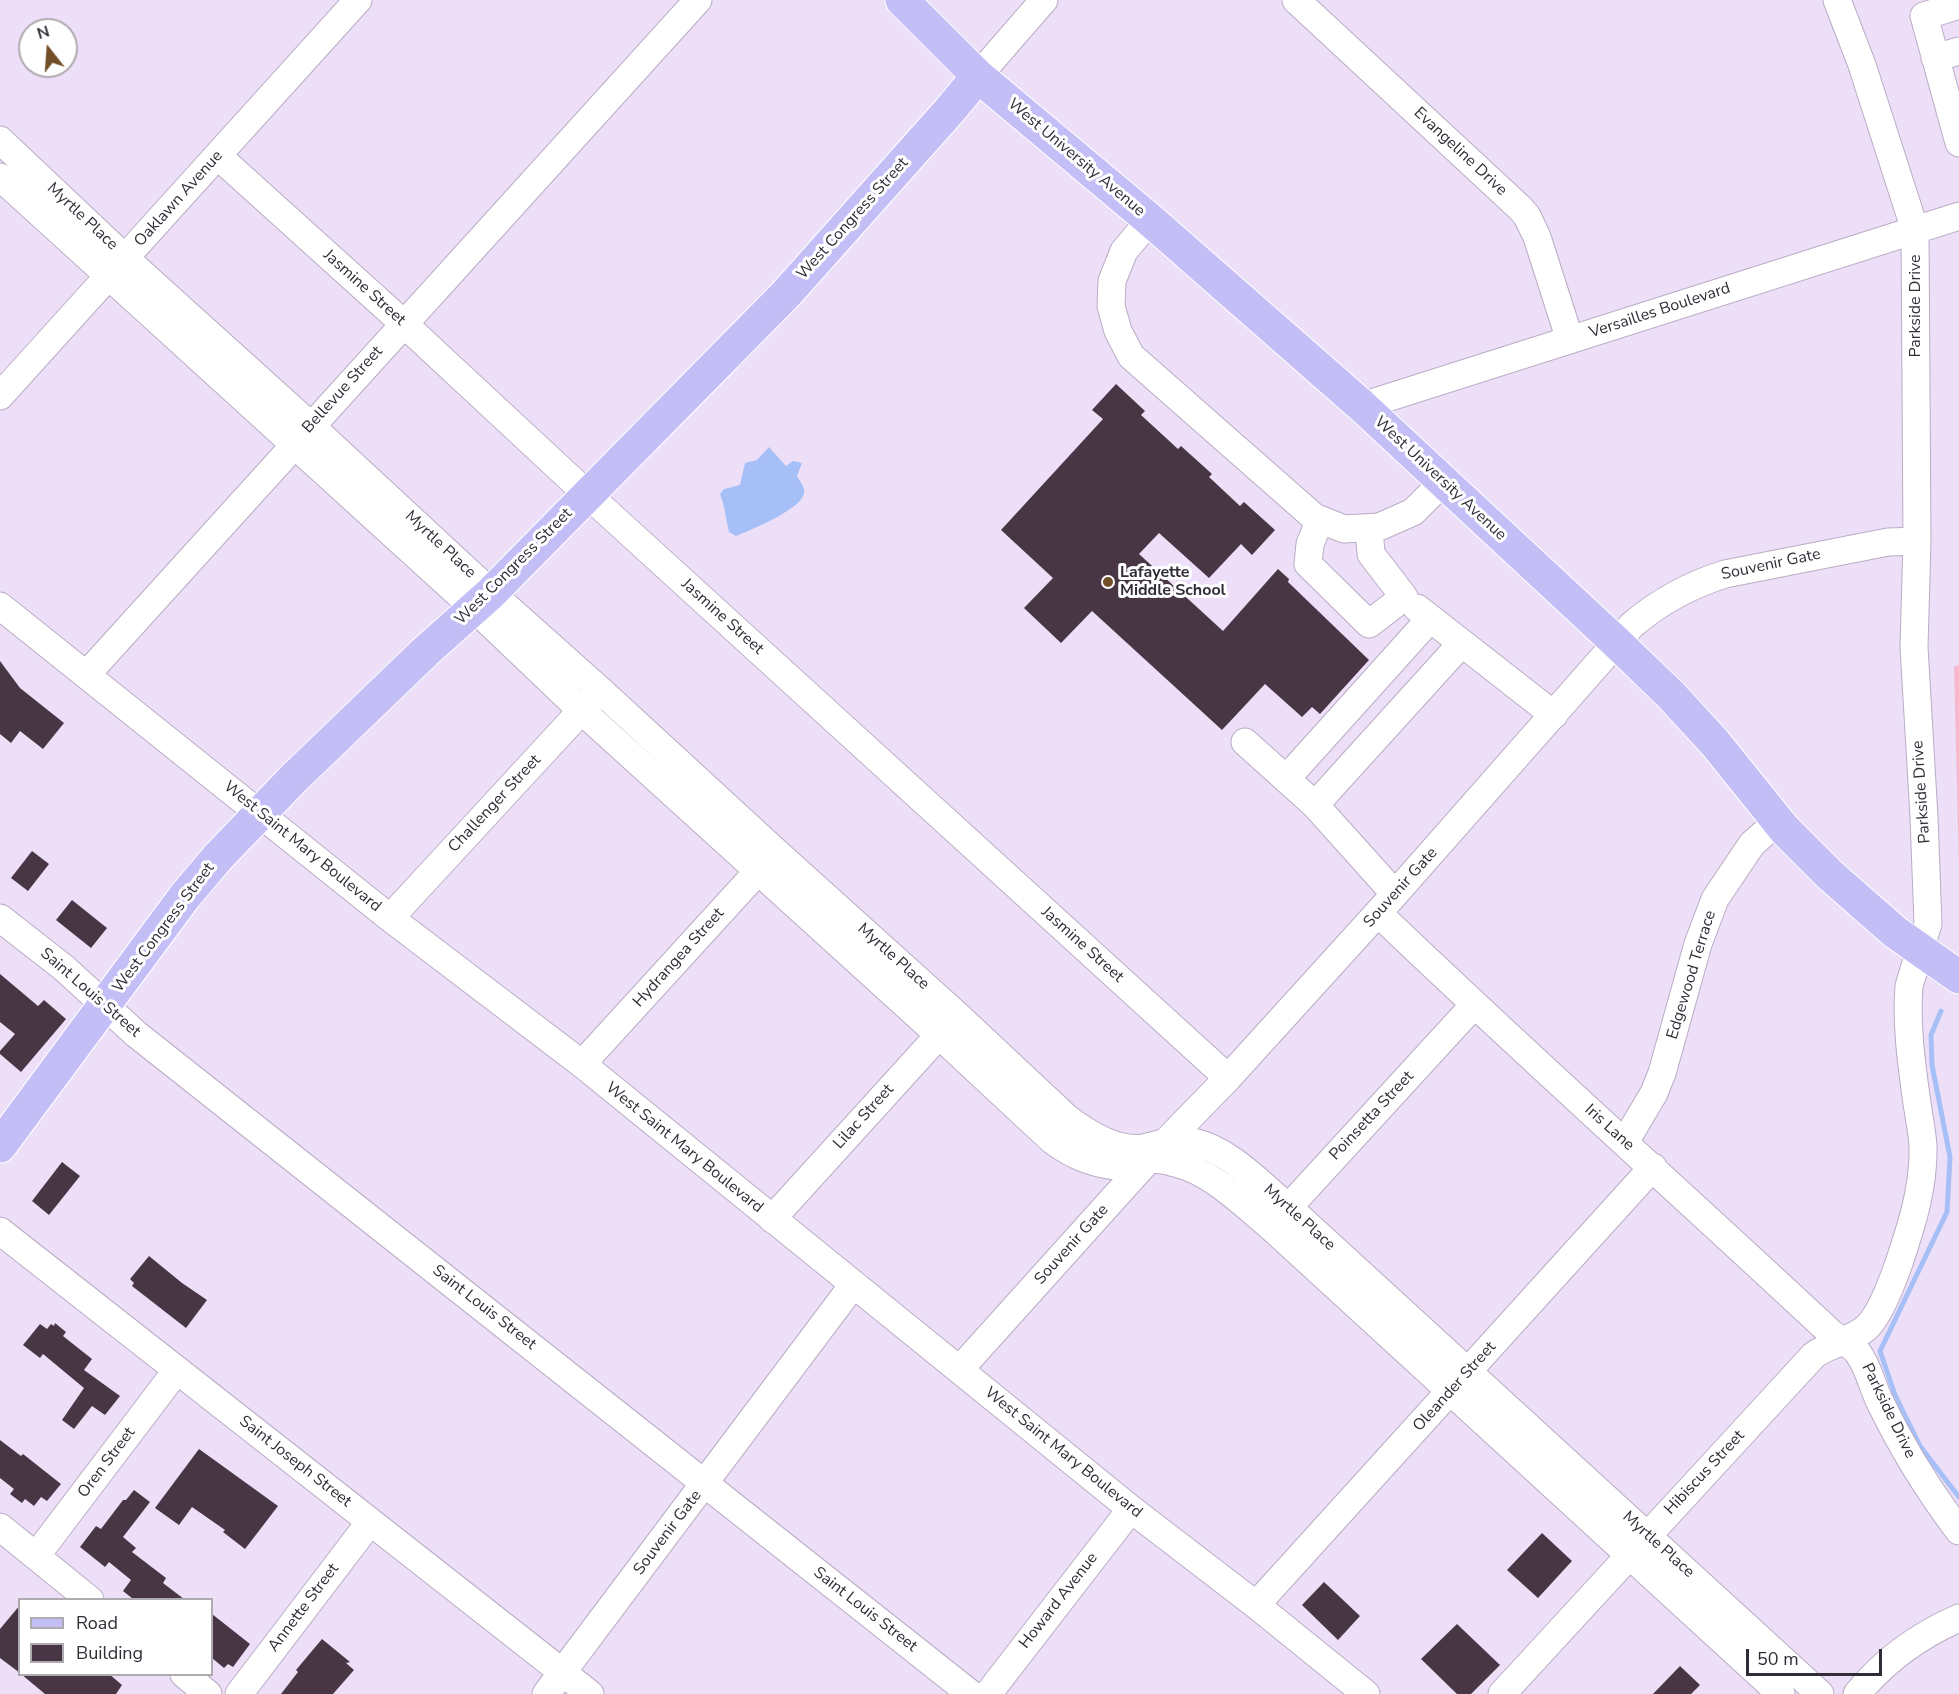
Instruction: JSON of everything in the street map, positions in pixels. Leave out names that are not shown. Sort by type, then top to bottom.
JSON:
[{"type":"main road","name":"West University Avenue","points":[[902,0],[978,76],[1150,220],[1362,406],[1671,695],[1715,743],[1778,821],[1830,875],[1895,932],[1959,977]]},
{"type":"main road","name":"West Congress Street","points":[[0,1146],[185,896],[218,857],[293,779],[416,660],[482,600],[786,294],[978,76]]},
{"type":"street","name":"Oaklawn Avenue","points":[[0,396],[358,0]]},
{"type":"street","name":"Bellevue Street","points":[[87,674],[698,0]]},
{"type":"street","name":"West Congress Street","points":[[978,76],[1044,0]]},
{"type":"street","name":"Evangeline Drive","points":[[1296,0],[1527,216],[1537,237],[1570,340]]},
{"type":"street","name":"Parkside Drive","points":[[1837,0],[1862,65],[1915,230],[1917,541],[1914,646],[1929,924],[1908,995],[1910,1045],[1923,1144],[1919,1197],[1914,1220],[1894,1280],[1873,1320],[1860,1333],[1841,1340]]},
{"type":"street","points":[[1959,5],[1924,16],[1947,55],[1959,143]]},
{"type":"street","name":"Myrtle Place","points":[[0,140],[118,268]]},
{"type":"street","name":"Jasmine Street","points":[[218,156],[1228,1078]]},
{"type":"street","name":"Myrtle Place","points":[[0,177],[118,268],[482,600],[600,690],[767,861]]},
{"type":"street","name":"Versailles Boulevard","points":[[1362,406],[1959,216]]},
{"type":"street","points":[[1150,220],[1124,251],[1112,281],[1110,306],[1118,331],[1131,356],[1320,520],[1344,529],[1379,526],[1413,512],[1443,482]]},
{"type":"street","points":[[1320,520],[1310,544],[1308,564],[1369,624],[1404,597]]},
{"type":"street","points":[[1369,528],[1371,554],[1404,597],[1554,715]]},
{"type":"street","name":"Souvenir Gate","points":[[960,1369],[1149,1159],[1228,1078],[1387,904],[1632,625],[1677,592],[1703,580],[1888,542],[1917,541]]},
{"type":"street","name":"Myrtle Place","points":[[482,600],[582,711],[767,861],[948,1025],[1080,1128],[1116,1146],[1143,1148],[1168,1140],[1194,1142],[1223,1154],[1280,1217],[1450,1392],[1820,1694]]},
{"type":"street","name":"West Saint Mary Boulevard","points":[[0,606],[390,918],[582,1064],[1131,1509],[1256,1605],[1366,1694]]},
{"type":"street","points":[[1286,779],[1430,619]]},
{"type":"street","points":[[1315,805],[1461,644]]},
{"type":"street","name":"Challenger Street","points":[[390,918],[600,690]]},
{"type":"street","name":"Iris Lane","points":[[1245,741],[1315,805],[1387,904],[1474,1005],[1841,1340]]},
{"type":"street","name":"Edgewood Terrace","points":[[1625,1142],[1662,1073],[1698,944],[1715,899],[1752,844],[1778,821]]},
{"type":"street","name":"Hydrangea Street","points":[[582,1064],[767,861]]},
{"type":"street","name":"Saint Louis Street","points":[[0,918],[64,968],[136,1034],[971,1694]]},
{"type":"street","name":"Poinsetta Street","points":[[1280,1217],[1474,1005]]},
{"type":"street","name":"Myrtle Place","points":[[948,1025],[1065,1150],[1095,1162],[1114,1166],[1139,1164],[1149,1159],[1176,1163],[1205,1175],[1280,1217],[1468,1372],[1781,1694]]},
{"type":"street","name":"Lilac Street","points":[[772,1219],[948,1025]]},
{"type":"street","name":"Oleander Street","points":[[1256,1605],[1653,1167]]},
{"type":"street","name":"Saint Joseph Street","points":[[0,1230],[590,1694]]},
{"type":"street","name":"Souvenir Gate","points":[[546,1694],[853,1285]]},
{"type":"street","name":"Parkside Drive","points":[[1841,1340],[1860,1355],[1878,1399],[1916,1469],[1959,1531]]},
{"type":"street","name":"Hibiscus Street","points":[[1502,1694],[1814,1355],[1826,1346],[1841,1340]]},
{"type":"street","name":"Oren Street","points":[[36,1556],[177,1370]]},
{"type":"street","name":"Howard Avenue","points":[[988,1694],[1131,1509]]},
{"type":"street","name":"Annette Street","points":[[238,1694],[370,1522]]},
{"type":"street","points":[[0,1527],[89,1598]]},
{"type":"street","points":[[1857,1694],[1878,1670],[1904,1649],[1959,1618]]},
{"type":"street","points":[[186,1676],[208,1694]]},
{"type":"shaded area","points":[[1959,665],[1959,870],[1954,666]]},
{"type":"water","points":[[769,447],[786,466],[793,461],[802,463],[797,476],[804,493],[795,506],[786,512],[736,536],[729,532],[720,494],[724,489],[740,485],[745,463],[757,460]]},
{"type":"building","points":[[1116,384],[1145,411],[1141,415],[1178,449],[1181,446],[1212,474],[1209,477],[1240,506],[1244,502],[1275,530],[1252,555],[1241,544],[1209,578],[1159,533],[1139,554],[1223,631],[1278,569],[1289,579],[1288,582],[1369,660],[1320,714],[1312,707],[1302,717],[1265,684],[1222,730],[1092,611],[1061,643],[1024,608],[1053,578],[1001,530],[1103,419],[1092,410]]},
{"type":"building","points":[[0,661],[20,688],[64,723],[43,749],[20,731],[11,743],[0,734]]},
{"type":"building","points":[[32,851],[49,864],[28,891],[11,878]]},
{"type":"building","points":[[72,900],[107,928],[91,948],[56,920]]},
{"type":"building","points":[[0,974],[38,1006],[44,1000],[66,1019],[21,1072],[0,1054],[15,1034],[0,1022]]},
{"type":"building","points":[[62,1162],[80,1176],[49,1215],[32,1201]]},
{"type":"building","points":[[149,1256],[207,1300],[186,1328],[132,1286],[134,1283],[130,1279]]},
{"type":"building","points":[[55,1323],[66,1332],[63,1336],[92,1359],[84,1370],[120,1396],[105,1415],[92,1406],[74,1429],[62,1420],[84,1388],[43,1354],[40,1358],[23,1345],[40,1324],[47,1329]]},
{"type":"building","points":[[0,1440],[21,1456],[23,1454],[61,1484],[47,1501],[41,1497],[34,1506],[25,1499],[22,1503],[10,1494],[14,1489],[0,1478]]},
{"type":"building","points":[[199,1449],[278,1506],[245,1549],[223,1532],[225,1530],[192,1507],[179,1525],[155,1508]]},
{"type":"building","points":[[134,1490],[150,1502],[123,1537],[136,1548],[132,1552],[166,1578],[163,1583],[183,1598],[132,1598],[123,1591],[131,1580],[109,1562],[105,1567],[80,1547],[96,1526],[101,1529],[123,1500],[126,1500]]},
{"type":"building","points":[[1542,1533],[1572,1561],[1538,1598],[1507,1570]]},
{"type":"building","points":[[1324,1582],[1360,1616],[1338,1640],[1302,1605]]},
{"type":"building","points":[[18,1607],[18,1672],[0,1658],[0,1629]]},
{"type":"building","points":[[213,1615],[250,1644],[233,1667],[228,1664],[224,1668],[213,1659]]},
{"type":"building","points":[[1457,1624],[1500,1665],[1471,1694],[1457,1694],[1421,1659]]},
{"type":"building","points":[[322,1639],[350,1662],[346,1663],[354,1670],[333,1694],[281,1694],[298,1672],[296,1670]]},
{"type":"building","points":[[1680,1666],[1700,1685],[1691,1694],[1653,1694]]},
{"type":"building","points":[[23,1676],[111,1676],[122,1685],[116,1694],[45,1694]]},
{"type":"waterway","points":[[1941,1011],[1931,1035],[1932,1065],[1950,1157],[1947,1212],[1880,1351],[1895,1395],[1920,1446],[1959,1497]]},
{"type":"place","name":"Lafayette Middle School","points":[[1108,582]]}]
